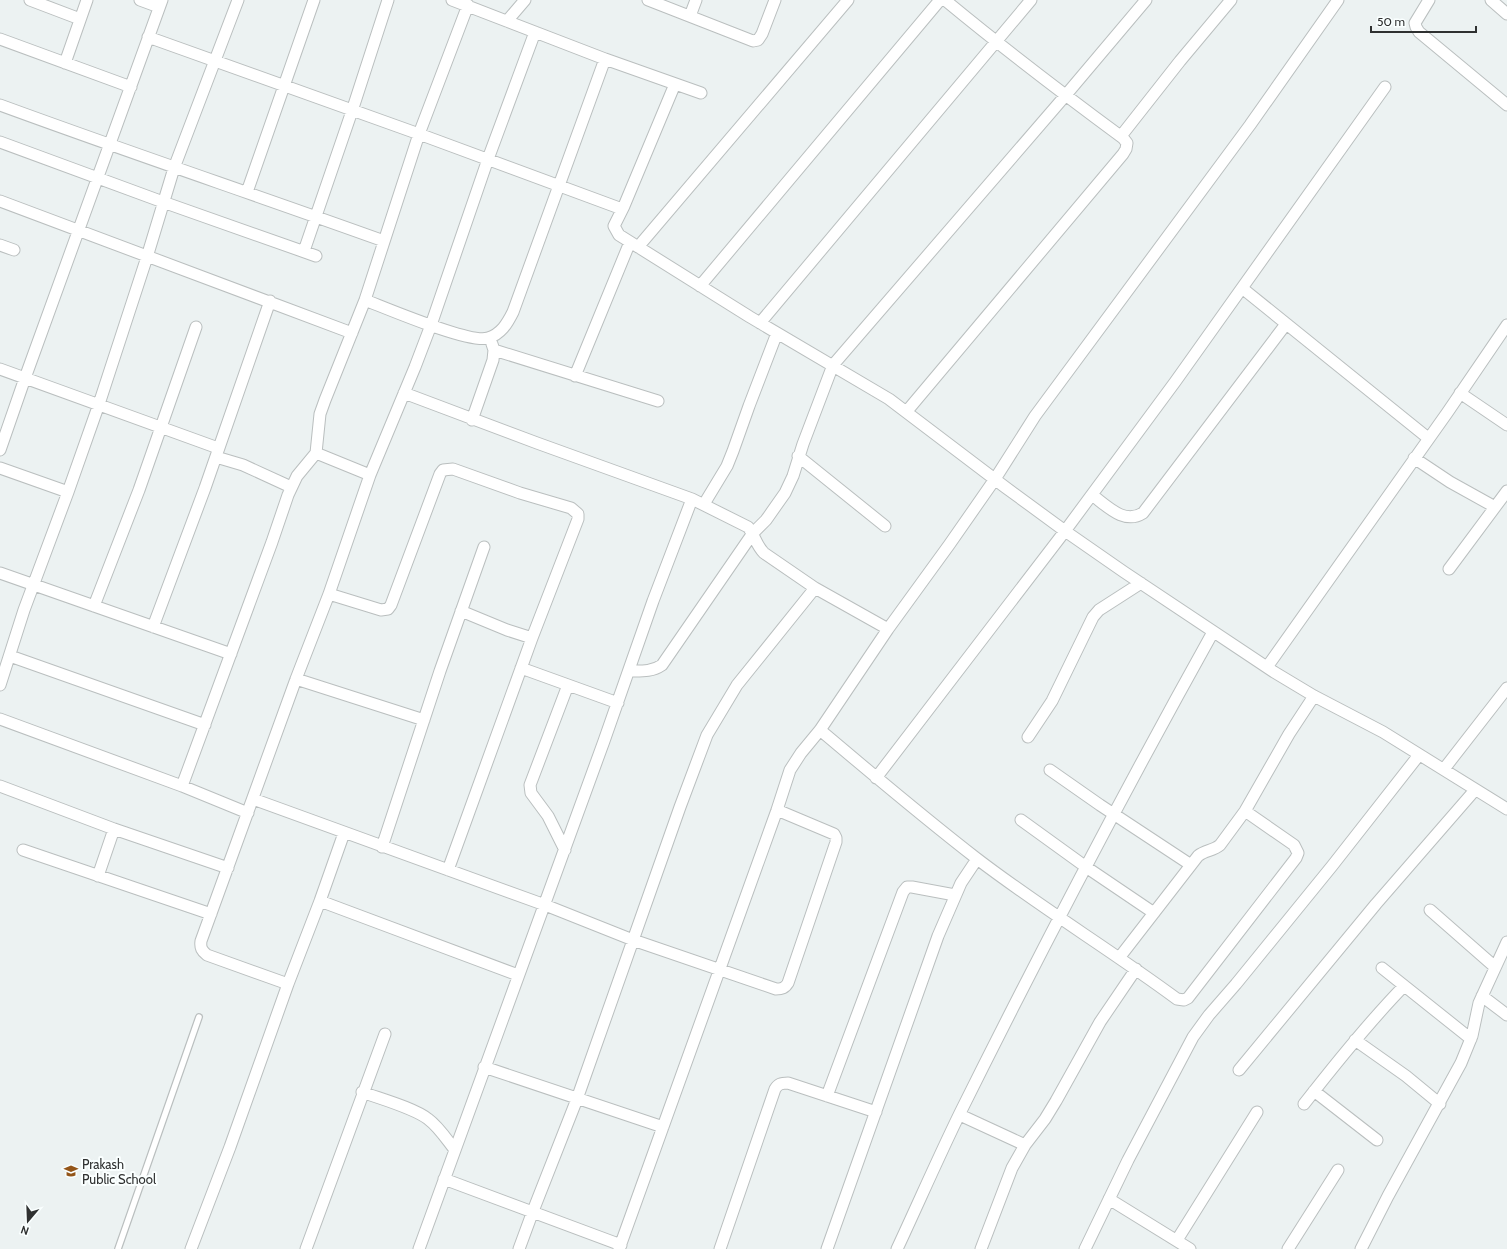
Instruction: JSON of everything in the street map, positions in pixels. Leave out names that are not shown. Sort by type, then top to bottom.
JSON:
[{"type":"street","points":[[30,0],[80,19]]},
{"type":"street","points":[[64,63],[87,0]]},
{"type":"street","points":[[0,450],[24,378],[161,4],[140,0]]},
{"type":"street","points":[[0,685],[33,584],[99,404],[174,168],[238,0]]},
{"type":"street","points":[[247,192],[314,0]]},
{"type":"street","points":[[304,251],[388,0]]},
{"type":"street","points":[[507,21],[525,0]]},
{"type":"street","points":[[648,0],[753,41],[758,40],[762,34],[775,0]]},
{"type":"street","points":[[690,16],[696,0]]},
{"type":"street","points":[[575,376],[634,245],[848,0]]},
{"type":"street","points":[[700,286],[940,0]]},
{"type":"street","points":[[907,411],[1123,154],[1127,143],[1121,136],[1065,96],[995,42],[945,0]]},
{"type":"street","points":[[760,323],[1031,0]]},
{"type":"street","points":[[629,671],[647,671],[656,669],[662,665],[753,534],[770,515],[785,493],[793,476],[798,456],[833,365],[1146,0]]},
{"type":"street","points":[[1121,136],[1180,61],[1231,0]]},
{"type":"street","points":[[444,1179],[532,1211],[620,1247],[794,763],[820,730],[888,629],[995,479],[1035,416],[1246,132],[1338,0]]},
{"type":"street","points":[[1429,0],[1415,23],[1419,32],[1507,105]]},
{"type":"street","points":[[1491,0],[1507,14]]},
{"type":"street","points":[[182,786],[291,487],[297,476],[316,453],[320,414],[365,300],[419,134],[459,2],[605,59],[701,93]]},
{"type":"street","points":[[288,984],[207,955],[202,951],[200,946],[201,941],[296,679],[329,594],[370,475],[431,325],[488,159],[535,32]]},
{"type":"street","points":[[148,37],[488,159],[622,209]]},
{"type":"street","points":[[0,39],[131,87]]},
{"type":"street","points":[[365,300],[431,325],[478,339],[490,338],[502,331],[507,325],[513,312],[605,59]]},
{"type":"street","points":[[675,84],[614,226],[614,229],[619,235],[760,323],[833,365],[907,411],[1065,531],[1267,667],[1314,696],[1383,732],[1507,809]]},
{"type":"street","points":[[876,778],[1092,495],[1175,382],[1385,87]]},
{"type":"street","points":[[0,105],[110,146],[247,192],[384,241]]},
{"type":"street","points":[[0,142],[316,256]]},
{"type":"street","points":[[0,201],[352,333]]},
{"type":"street","points":[[0,245],[14,250]]},
{"type":"street","points":[[1242,288],[1428,438]]},
{"type":"street","points":[[153,627],[173,575],[270,301]]},
{"type":"street","points":[[1092,495],[1122,516],[1129,518],[1136,517],[1143,513],[1286,324]]},
{"type":"street","points":[[94,606],[139,490],[196,327]]},
{"type":"street","points":[[1267,667],[1506,330]]},
{"type":"street","points":[[704,504],[727,466],[734,451],[749,406],[777,333]]},
{"type":"street","points":[[472,420],[494,356],[494,350],[490,338]]},
{"type":"street","points":[[494,350],[658,401]]},
{"type":"street","points":[[0,369],[161,427],[291,487]]},
{"type":"street","points":[[404,393],[472,420],[704,504],[748,527],[753,534],[758,548],[815,588],[888,629]]},
{"type":"street","points":[[1460,393],[1507,424]]},
{"type":"street","points":[[316,453],[370,475]]},
{"type":"street","points":[[798,456],[884,526]]},
{"type":"street","points":[[1414,458],[1450,482],[1495,507]]},
{"type":"street","points":[[0,468],[68,492]]},
{"type":"street","points":[[329,594],[381,610],[388,609],[391,605],[440,474],[443,470],[453,469],[520,493],[571,508],[578,514],[578,519],[532,638],[448,870]]},
{"type":"street","points":[[1449,568],[1507,491]]},
{"type":"street","points":[[419,1249],[484,1067],[565,850],[653,601],[692,499]]},
{"type":"street","points":[[382,847],[461,610],[484,547]]},
{"type":"street","points":[[0,573],[230,654]]},
{"type":"street","points":[[1028,737],[1052,701],[1093,617],[1099,610],[1141,583]]},
{"type":"street","points":[[519,1249],[532,1211],[577,1099],[680,807],[707,736],[737,685],[815,588]]},
{"type":"street","points":[[461,610],[506,630],[532,638]]},
{"type":"street","points":[[897,1249],[960,1115],[1060,917],[1113,814],[1214,632]]},
{"type":"street","points":[[10,656],[205,725]]},
{"type":"street","points":[[521,668],[618,703]]},
{"type":"street","points":[[296,679],[424,720]]},
{"type":"street","points":[[565,850],[548,816],[531,793],[530,785],[568,685]]},
{"type":"street","points":[[1444,769],[1507,688]]},
{"type":"street","points":[[1119,958],[1191,865],[1202,853],[1216,849],[1245,812],[1289,734],[1314,696]]},
{"type":"street","points":[[0,719],[182,786],[248,813]]},
{"type":"street","points":[[820,730],[876,778],[977,859],[1177,999],[1184,1000],[1188,998],[1293,863],[1298,853],[1294,845],[1245,812]]},
{"type":"street","points":[[1085,1249],[1109,1199],[1193,1037],[1210,1014],[1332,866],[1419,755]]},
{"type":"street","points":[[1050,770],[1113,814],[1191,865]]},
{"type":"street","points":[[0,786],[114,829],[228,868]]},
{"type":"street","points":[[1239,1070],[1376,904],[1476,790]]},
{"type":"street","points":[[253,799],[545,905],[633,940],[776,989],[785,987],[788,983],[834,850],[836,838],[834,834],[777,810]]},
{"type":"street","points":[[1021,820],[1086,867],[1154,913]]},
{"type":"street","points":[[98,876],[114,829]]},
{"type":"street","points":[[191,1249],[230,1147],[344,833]]},
{"type":"street","points":[[23,850],[211,914]]},
{"type":"street","points":[[827,1249],[938,936],[961,883],[977,859]]},
{"type":"street","points":[[827,1096],[904,892],[907,888],[912,887],[955,895]]},
{"type":"street","points":[[320,901],[518,975]]},
{"type":"street","points":[[1430,910],[1495,968]]},
{"type":"street","points":[[1361,1249],[1388,1196],[1440,1104],[1461,1063],[1471,1039],[1482,996],[1507,942]]},
{"type":"street","points":[[1382,968],[1471,1039]]},
{"type":"street","points":[[981,1249],[1012,1168],[1025,1145],[1044,1119],[1076,1067],[1100,1022],[1136,969]]},
{"type":"street","points":[[1304,1104],[1355,1040],[1404,986]]},
{"type":"street","points":[[1482,996],[1507,1015]]},
{"type":"street","points":[[306,1249],[362,1092],[385,1034]]},
{"type":"street","points":[[1355,1040],[1406,1076],[1440,1104]]},
{"type":"street","points":[[484,1067],[663,1128]]},
{"type":"street","points":[[720,1249],[775,1089],[778,1085],[788,1083],[876,1112]]},
{"type":"street","points":[[1314,1091],[1377,1140]]},
{"type":"street","points":[[362,1092],[428,1119],[435,1125],[455,1150]]},
{"type":"street","points":[[1177,1240],[1257,1112]]},
{"type":"street","points":[[960,1115],[1025,1145]]},
{"type":"street","points":[[1288,1249],[1338,1170]]},
{"type":"street","points":[[1109,1199],[1190,1249]]},
{"type":"lane","points":[[118,1249],[199,1017]]},
{"type":"place","name":"Prakash Public School","points":[[71,1171]]}]
